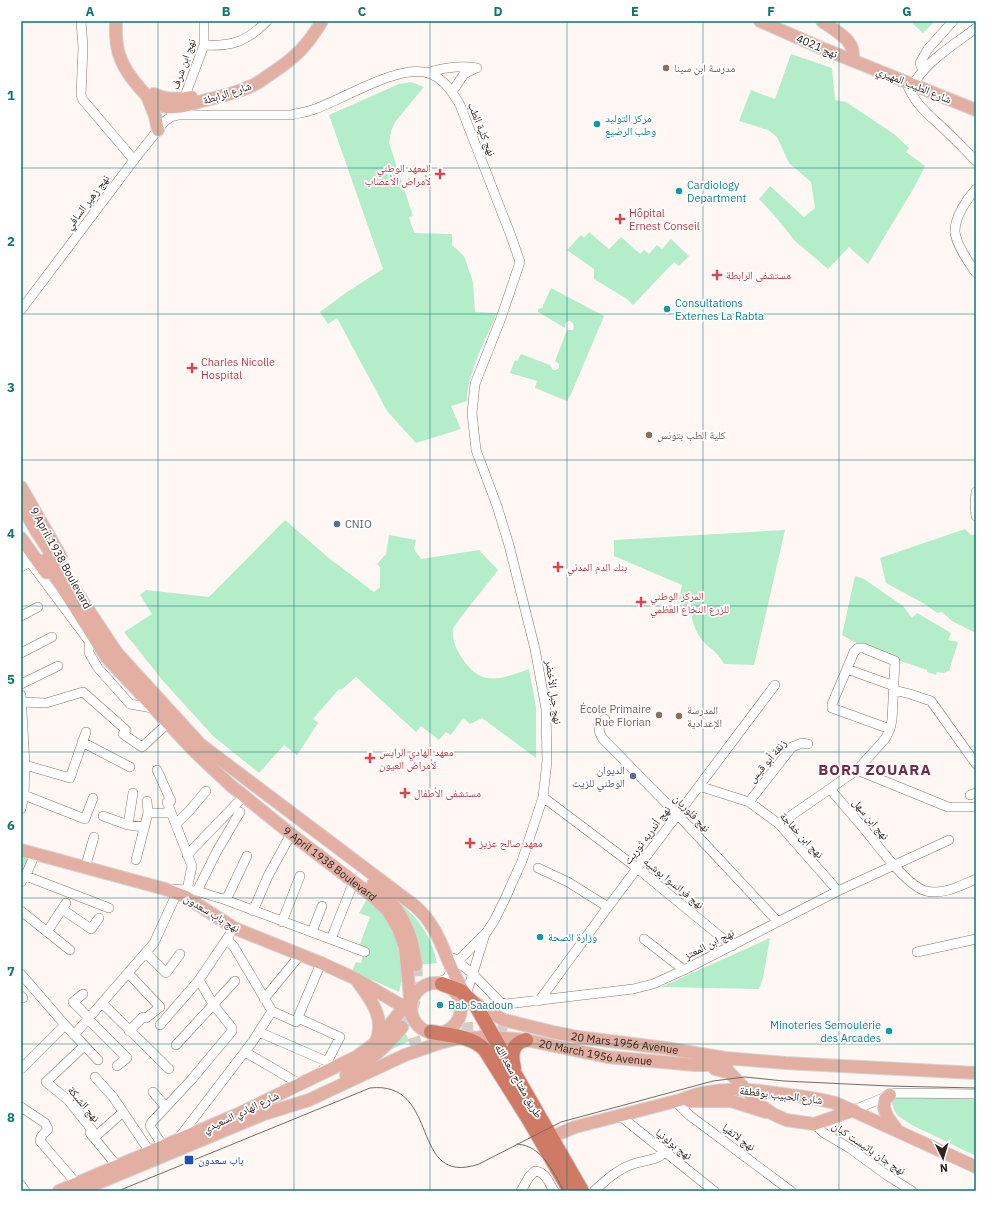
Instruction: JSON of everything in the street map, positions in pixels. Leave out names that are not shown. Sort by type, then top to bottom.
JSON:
[{"type":"highway","points":[[439,983],[464,996]]},
{"type":"highway","name":"طريق مفتاح سعد الله","points":[[464,996],[481,1013],[582,1191]]},
{"type":"highway","name":"طريق مفتاح سعد الله","points":[[442,1031],[476,1043],[485,1050],[529,1120],[570,1191]]},
{"type":"highway","points":[[515,1074],[512,1059],[513,1051],[517,1044],[526,1040]]},
{"type":"main road","points":[[116,21],[116,43],[121,61],[125,69],[143,93],[163,106],[174,108],[181,106],[174,99],[156,95],[136,83]]},
{"type":"main road","name":"شارع الرابطة","points":[[181,106],[231,94],[261,81],[284,66],[298,54],[313,36],[322,21]]},
{"type":"main road","name":"نهج 4021","points":[[760,21],[853,57]]},
{"type":"main road","name":"نهج 4021","points":[[780,21],[853,57]]},
{"type":"main road","points":[[822,21],[846,39],[853,48],[853,57]]},
{"type":"main road","name":"شارع الطيب المهيري","points":[[853,57],[976,110]]},
{"type":"main road","name":"شارع الطيب المهيري","points":[[911,81],[976,105]]},
{"type":"main road","points":[[147,96],[153,109],[158,130]]},
{"type":"main road","name":"9 April 1938 Boulevard","points":[[21,487],[47,532],[96,632],[107,658],[167,724],[359,872],[388,898],[401,915],[410,932],[414,945],[414,965]]},
{"type":"main road","name":"9 April 1938 Boulevard","points":[[21,505],[96,632]]},
{"type":"main road","name":"9 April 1938 Boulevard","points":[[21,520],[96,632]]},
{"type":"main road","name":"9 April 1938 Boulevard","points":[[21,538],[96,632],[197,748],[244,796],[291,834],[354,881],[381,904],[395,923],[405,947],[408,981]]},
{"type":"main road","name":"9 April 1938 Boulevard","points":[[197,748],[414,906],[430,922],[444,949],[455,965],[464,996]]},
{"type":"main road","name":"نهج باب سعدون","points":[[21,850],[176,891],[234,928],[321,963],[411,1005]]},
{"type":"main road","points":[[356,979],[375,1006],[378,1015],[379,1030],[374,1044]]},
{"type":"main road","name":"شارع الهادي السعيدي","points":[[78,1187],[117,1166],[238,1114],[356,1057],[374,1044],[411,1005],[408,997],[408,981]]},
{"type":"main road","points":[[439,983],[423,987],[411,1005],[420,1026],[425,1030],[442,1031],[455,1023],[460,1014],[464,996]]},
{"type":"main road","name":"20 Mars 1956 Avenue","points":[[464,996],[504,1020],[572,1036],[598,1040],[665,1048],[725,1058],[785,1063],[976,1073]]},
{"type":"main road","points":[[238,1114],[276,1100],[341,1071],[363,1059],[378,1048],[400,1027],[392,1040],[376,1055],[343,1077]]},
{"type":"main road","name":"20 March 1956 Avenue","points":[[507,1030],[604,1050],[684,1058],[728,1065],[784,1070],[976,1081]]},
{"type":"main road","name":"شارع الهادي السعيدي","points":[[426,1048],[434,1043],[442,1031]]},
{"type":"main road","name":"20 March 1956 Avenue","points":[[463,1038],[494,1037],[526,1040],[607,1057],[695,1065],[728,1065]]},
{"type":"main road","name":"شارع الهادي السعيدي","points":[[59,1191],[78,1187],[264,1114],[309,1100],[386,1064],[426,1048],[463,1038]]},
{"type":"main road","points":[[264,1114],[410,1045]]},
{"type":"main road","points":[[695,1065],[730,1073],[760,1105],[773,1114]]},
{"type":"main road","points":[[713,1068],[720,1072],[722,1082],[719,1088],[713,1092]]},
{"type":"main road","name":"شارع الحبيب بوقطفة","points":[[552,1139],[556,1135],[575,1127],[677,1101],[692,1095],[745,1089],[814,1098],[832,1102],[854,1110],[976,1167]]},
{"type":"main road","points":[[890,1095],[885,1099],[884,1109],[888,1118],[901,1133]]},
{"type":"main road","points":[[814,1098],[826,1104],[832,1118]]},
{"type":"main road","points":[[677,1101],[731,1101],[793,1122],[814,1124],[854,1110]]},
{"type":"main road","points":[[832,1118],[848,1114],[853,1115],[901,1133]]},
{"type":"main road","points":[[551,1159],[550,1144],[552,1139]]},
{"type":"street","points":[[81,21],[83,47],[83,100],[134,160]]},
{"type":"street","name":"نهج ابن شرف","points":[[181,106],[204,45],[204,21]]},
{"type":"street","points":[[204,45],[219,46],[239,42],[252,34],[267,21]]},
{"type":"street","points":[[923,69],[920,63],[928,49],[953,21]]},
{"type":"street","points":[[976,28],[923,69],[911,81],[911,96],[918,105],[976,161]]},
{"type":"street","points":[[428,73],[446,68],[477,68],[464,74],[452,92]]},
{"type":"street","name":"نهج كلية الطب","points":[[181,106],[291,115],[316,109],[391,76],[406,72],[428,73],[437,77],[446,84],[460,104],[520,262],[501,318],[475,384],[472,413],[476,450]]},
{"type":"street","name":"نهج زهير السافي","points":[[21,310],[134,160],[158,130],[181,106]]},
{"type":"street","points":[[976,189],[970,195],[959,214],[955,230],[960,246],[976,273]]},
{"type":"street","name":"نهج جبل الأخضر","points":[[439,983],[448,978],[455,965],[486,933],[494,921],[514,882],[522,861],[543,797],[546,778],[546,708],[541,678],[509,545],[497,506],[476,450]]},
{"type":"street","points":[[976,492],[976,516]]},
{"type":"street","points":[[21,550],[89,641],[89,653],[98,668],[130,704],[152,708]]},
{"type":"street","points":[[21,567],[30,562]]},
{"type":"street","points":[[21,616],[38,607]]},
{"type":"street","points":[[21,653],[52,636]]},
{"type":"street","points":[[779,824],[856,770],[885,739],[890,729],[892,720],[895,661],[863,648],[858,648],[854,652],[832,704],[832,708],[890,729]]},
{"type":"street","points":[[21,684],[58,666]]},
{"type":"street","points":[[847,669],[934,703],[976,764]]},
{"type":"street","name":"نهج أندريه ثوريت","points":[[539,1002],[677,814],[775,685]]},
{"type":"street","points":[[21,810],[24,795],[23,783],[25,765],[21,698],[46,703],[83,692],[126,730],[123,734],[142,747],[167,724]]},
{"type":"street","name":"نهج فلوريان","points":[[605,719],[599,726],[603,739],[677,814],[778,922]]},
{"type":"street","points":[[25,765],[70,778],[86,732]]},
{"type":"street","points":[[82,742],[130,767]]},
{"type":"street","name":"زنقة أبو قيس","points":[[749,802],[792,747],[802,743],[808,744]]},
{"type":"street","points":[[74,1035],[154,943],[176,891],[192,866],[166,802],[171,801],[157,770]]},
{"type":"street","points":[[856,770],[948,807],[976,807]]},
{"type":"street","name":"نهج ابن خفاجة","points":[[699,786],[749,802],[779,824],[838,892]]},
{"type":"street","name":"نهج ابن سهل","points":[[830,789],[894,865],[910,881],[925,891],[943,892],[976,879]]},
{"type":"street","points":[[176,824],[206,791]]},
{"type":"street","points":[[128,825],[133,793]]},
{"type":"street","points":[[24,795],[85,819],[93,798]]},
{"type":"street","points":[[187,855],[244,796]]},
{"type":"street","name":"نهج فرانسوا بوشيه","points":[[543,797],[637,868],[732,946]]},
{"type":"street","points":[[136,860],[148,813],[147,801]]},
{"type":"street","points":[[197,891],[216,851],[240,812]]},
{"type":"street","points":[[148,813],[171,813]]},
{"type":"street","points":[[103,816],[128,825],[144,827]]},
{"type":"street","points":[[253,911],[268,876],[291,834]]},
{"type":"street","points":[[85,868],[94,837]]},
{"type":"street","name":"نهج ابن المعتز","points":[[455,965],[473,974],[502,1003],[511,1004],[539,1002],[644,987],[684,970],[838,892],[949,840]]},
{"type":"street","points":[[35,854],[23,879],[110,908]]},
{"type":"street","points":[[226,900],[246,856]]},
{"type":"street","points":[[538,868],[568,882],[608,907]]},
{"type":"street","points":[[282,922],[300,876]]},
{"type":"street","points":[[331,939],[354,881]]},
{"type":"street","points":[[176,891],[197,891],[226,900],[365,952]]},
{"type":"street","points":[[47,932],[64,906],[91,929],[99,918]]},
{"type":"street","points":[[312,932],[322,906]]},
{"type":"street","points":[[21,911],[70,950]]},
{"type":"street","points":[[160,1025],[199,980],[234,928]]},
{"type":"street","name":"نهج جبل الأخضر","points":[[464,996],[473,974],[486,933]]},
{"type":"street","points":[[227,939],[234,947],[272,1011],[296,1022],[321,963]]},
{"type":"street","points":[[644,939],[684,970]]},
{"type":"street","points":[[918,952],[976,939]]},
{"type":"street","points":[[146,953],[166,973],[180,954]]},
{"type":"street","points":[[264,999],[300,955]]},
{"type":"street","points":[[128,973],[160,1006],[146,1018],[142,1016],[129,1031]]},
{"type":"street","points":[[21,974],[65,1025],[98,1060]]},
{"type":"street","points":[[163,1146],[150,1126],[150,1123],[192,1079],[232,1031],[232,1028],[213,1004],[199,980]]},
{"type":"street","points":[[176,1045],[235,981]]},
{"type":"street","points":[[83,994],[73,1002],[127,1058],[117,1066]]},
{"type":"street","points":[[102,1003],[129,1031],[169,1068]]},
{"type":"street","points":[[177,1140],[245,1052],[272,1011]]},
{"type":"street","points":[[298,1018],[340,1037],[321,1074]]},
{"type":"street","points":[[21,1069],[65,1025]]},
{"type":"street","points":[[259,1032],[328,1062]]},
{"type":"street","name":"نهج الشبكة","points":[[84,1046],[46,1082],[68,1100],[92,1130],[90,1133],[117,1166]]},
{"type":"street","points":[[245,1052],[300,1084]]},
{"type":"street","points":[[95,1077],[113,1097],[150,1152]]},
{"type":"street","points":[[153,1092],[165,1106]]},
{"type":"street","points":[[854,1110],[890,1095],[905,1093],[976,1094]]},
{"type":"street","name":"نهج لاتفيا","points":[[677,1101],[689,1115],[791,1191]]},
{"type":"street","points":[[22,1110],[48,1126],[48,1129],[40,1140],[78,1187]]},
{"type":"street","points":[[94,1138],[123,1112]]},
{"type":"street","name":"نهج بولونيا","points":[[619,1115],[714,1191]]},
{"type":"street","name":"نهج جان باتيست كبان","points":[[814,1124],[824,1133],[851,1149],[910,1191]]},
{"type":"street","points":[[594,1191],[619,1171],[634,1163],[655,1159],[665,1152]]},
{"type":"street","points":[[521,1191],[529,1177],[536,1171],[540,1171],[545,1175],[554,1191]]},
{"type":"street","points":[[21,1185],[25,1191]]},
{"type":"green space","points":[[910,21],[935,21],[923,33]]},
{"type":"green space","points":[[791,54],[832,68],[835,100],[846,102],[894,134],[909,148],[906,152],[925,166],[915,186],[868,264],[849,247],[828,269],[795,241],[759,199],[770,186],[804,217],[815,208],[811,182],[789,163],[777,137],[768,130],[739,121],[751,90],[775,99]]},
{"type":"green space","points":[[411,82],[424,87],[395,122],[391,131],[389,143],[413,216],[409,217],[414,233],[452,234],[452,245],[464,256],[473,282],[475,312],[497,313],[470,379],[467,401],[451,406],[461,429],[416,443],[387,411],[337,318],[328,324],[320,312],[347,292],[383,269],[329,115],[399,84]]},
{"type":"green space","points":[[589,232],[609,249],[621,237],[640,254],[644,250],[649,254],[657,245],[662,249],[671,239],[689,256],[679,266],[674,262],[633,305],[627,299],[594,279],[594,269],[567,250],[581,235],[584,238]]},
{"type":"green space","points":[[551,288],[604,316],[567,401],[535,388],[537,381],[510,373],[515,360],[517,361],[521,354],[550,365],[553,370],[559,368],[559,364],[555,361],[567,330],[573,330],[574,326],[570,321],[566,322],[565,328],[538,312],[538,309],[542,308]]},
{"type":"green space","points":[[285,520],[330,559],[374,592],[380,587],[380,567],[377,564],[386,554],[389,535],[416,540],[414,549],[421,559],[479,550],[498,570],[455,625],[453,633],[455,645],[469,667],[477,674],[484,677],[501,678],[529,669],[536,707],[536,758],[482,718],[470,724],[463,718],[451,735],[446,732],[439,740],[421,726],[416,732],[356,677],[341,690],[339,689],[313,719],[318,723],[297,755],[284,745],[259,773],[213,736],[164,682],[124,632],[152,614],[140,595],[146,590],[209,597]]},
{"type":"green space","points":[[965,529],[971,535],[976,534],[976,633],[952,621],[942,612],[937,613],[923,603],[886,583],[880,558]]},
{"type":"green space","points":[[785,530],[754,665],[724,664],[718,655],[705,643],[694,626],[690,607],[678,603],[682,585],[614,556],[614,540]]},
{"type":"green space","points":[[855,576],[864,579],[903,606],[912,618],[917,613],[951,633],[948,640],[958,642],[949,671],[943,673],[937,672],[936,675],[927,672],[927,670],[873,650],[842,635]]},
{"type":"green space","points":[[21,853],[34,857],[21,880]]},
{"type":"green space","points":[[391,897],[408,910],[421,925],[431,942],[437,963],[419,965]]},
{"type":"green space","points":[[367,899],[387,920],[396,940],[402,971],[399,992],[352,971],[356,962],[361,963],[363,955],[357,952],[370,917],[359,913]]},
{"type":"green space","points":[[770,938],[763,978],[759,989],[661,987]]},
{"type":"green space","points":[[405,1031],[409,1041],[386,1052]]},
{"type":"green space","points":[[895,1096],[976,1096],[976,1156],[912,1125],[898,1116],[894,1110],[892,1102]]},
{"type":"tunnel","points":[[402,1027],[411,1013],[417,990],[416,965]]},
{"type":"tunnel","points":[[410,1045],[446,1033],[468,1028],[493,1028],[507,1030]]},
{"type":"tram line","points":[[118,1191],[370,1088],[392,1090],[407,1100],[417,1115],[432,1148],[442,1161],[457,1167],[479,1164],[561,1122],[713,1081],[745,1077],[784,1081],[976,1088]]},
{"type":"tram line","points":[[517,1144],[534,1149],[540,1154],[551,1168],[564,1191]]},
{"type":"place","name":"مدرسة ابن سينا","points":[[666,68]]},
{"type":"place","name":"مركز التوليد وطب الرضيع","points":[[597,124]]},
{"type":"place","name":"المعهد الوطني لأمراض الأعصاب","points":[[440,174]]},
{"type":"place","name":"Cardiology Department","points":[[679,191]]},
{"type":"place","name":"Hôpital Ernest Conseil","points":[[620,219]]},
{"type":"place","name":"مستشفى الرابطة","points":[[717,275]]},
{"type":"place","name":"Consultations Externes La Rabta","points":[[667,309]]},
{"type":"place","name":"Charles Nicolle Hospital","points":[[192,368]]},
{"type":"place","name":"كلية الطب بتونس","points":[[649,435]]},
{"type":"place","name":"CNIO","points":[[337,524]]},
{"type":"place","name":"بنك الدم المدني","points":[[558,567]]},
{"type":"place","name":"المركز الوطني للزرع النخاع العظمي","points":[[641,602]]},
{"type":"place","name":"École Primaire Rue Florian","points":[[659,715]]},
{"type":"place","name":"المدرسة الإعدادية","points":[[679,716]]},
{"type":"place","name":"معهد الهادي الرايس لأمراض العيون","points":[[370,758]]},
{"type":"place","name":"الديوان الوطني للزيت","points":[[633,776]]},
{"type":"place","name":"مستشفى الأطفال","points":[[405,793]]},
{"type":"place","name":"معهد صالح عزيز","points":[[470,843]]},
{"type":"place","name":"وزارة الصحة","points":[[540,937]]},
{"type":"place","name":"Bab Saadoun","points":[[440,1005]]},
{"type":"place","name":"Minoteries Semoulerie des Arcades","points":[[889,1031]]},
{"type":"place","name":"باب سعدون","points":[[189,1160]]},
{"type":"district","name":"BORJ ZOUARA","points":[[875,769]]}]
